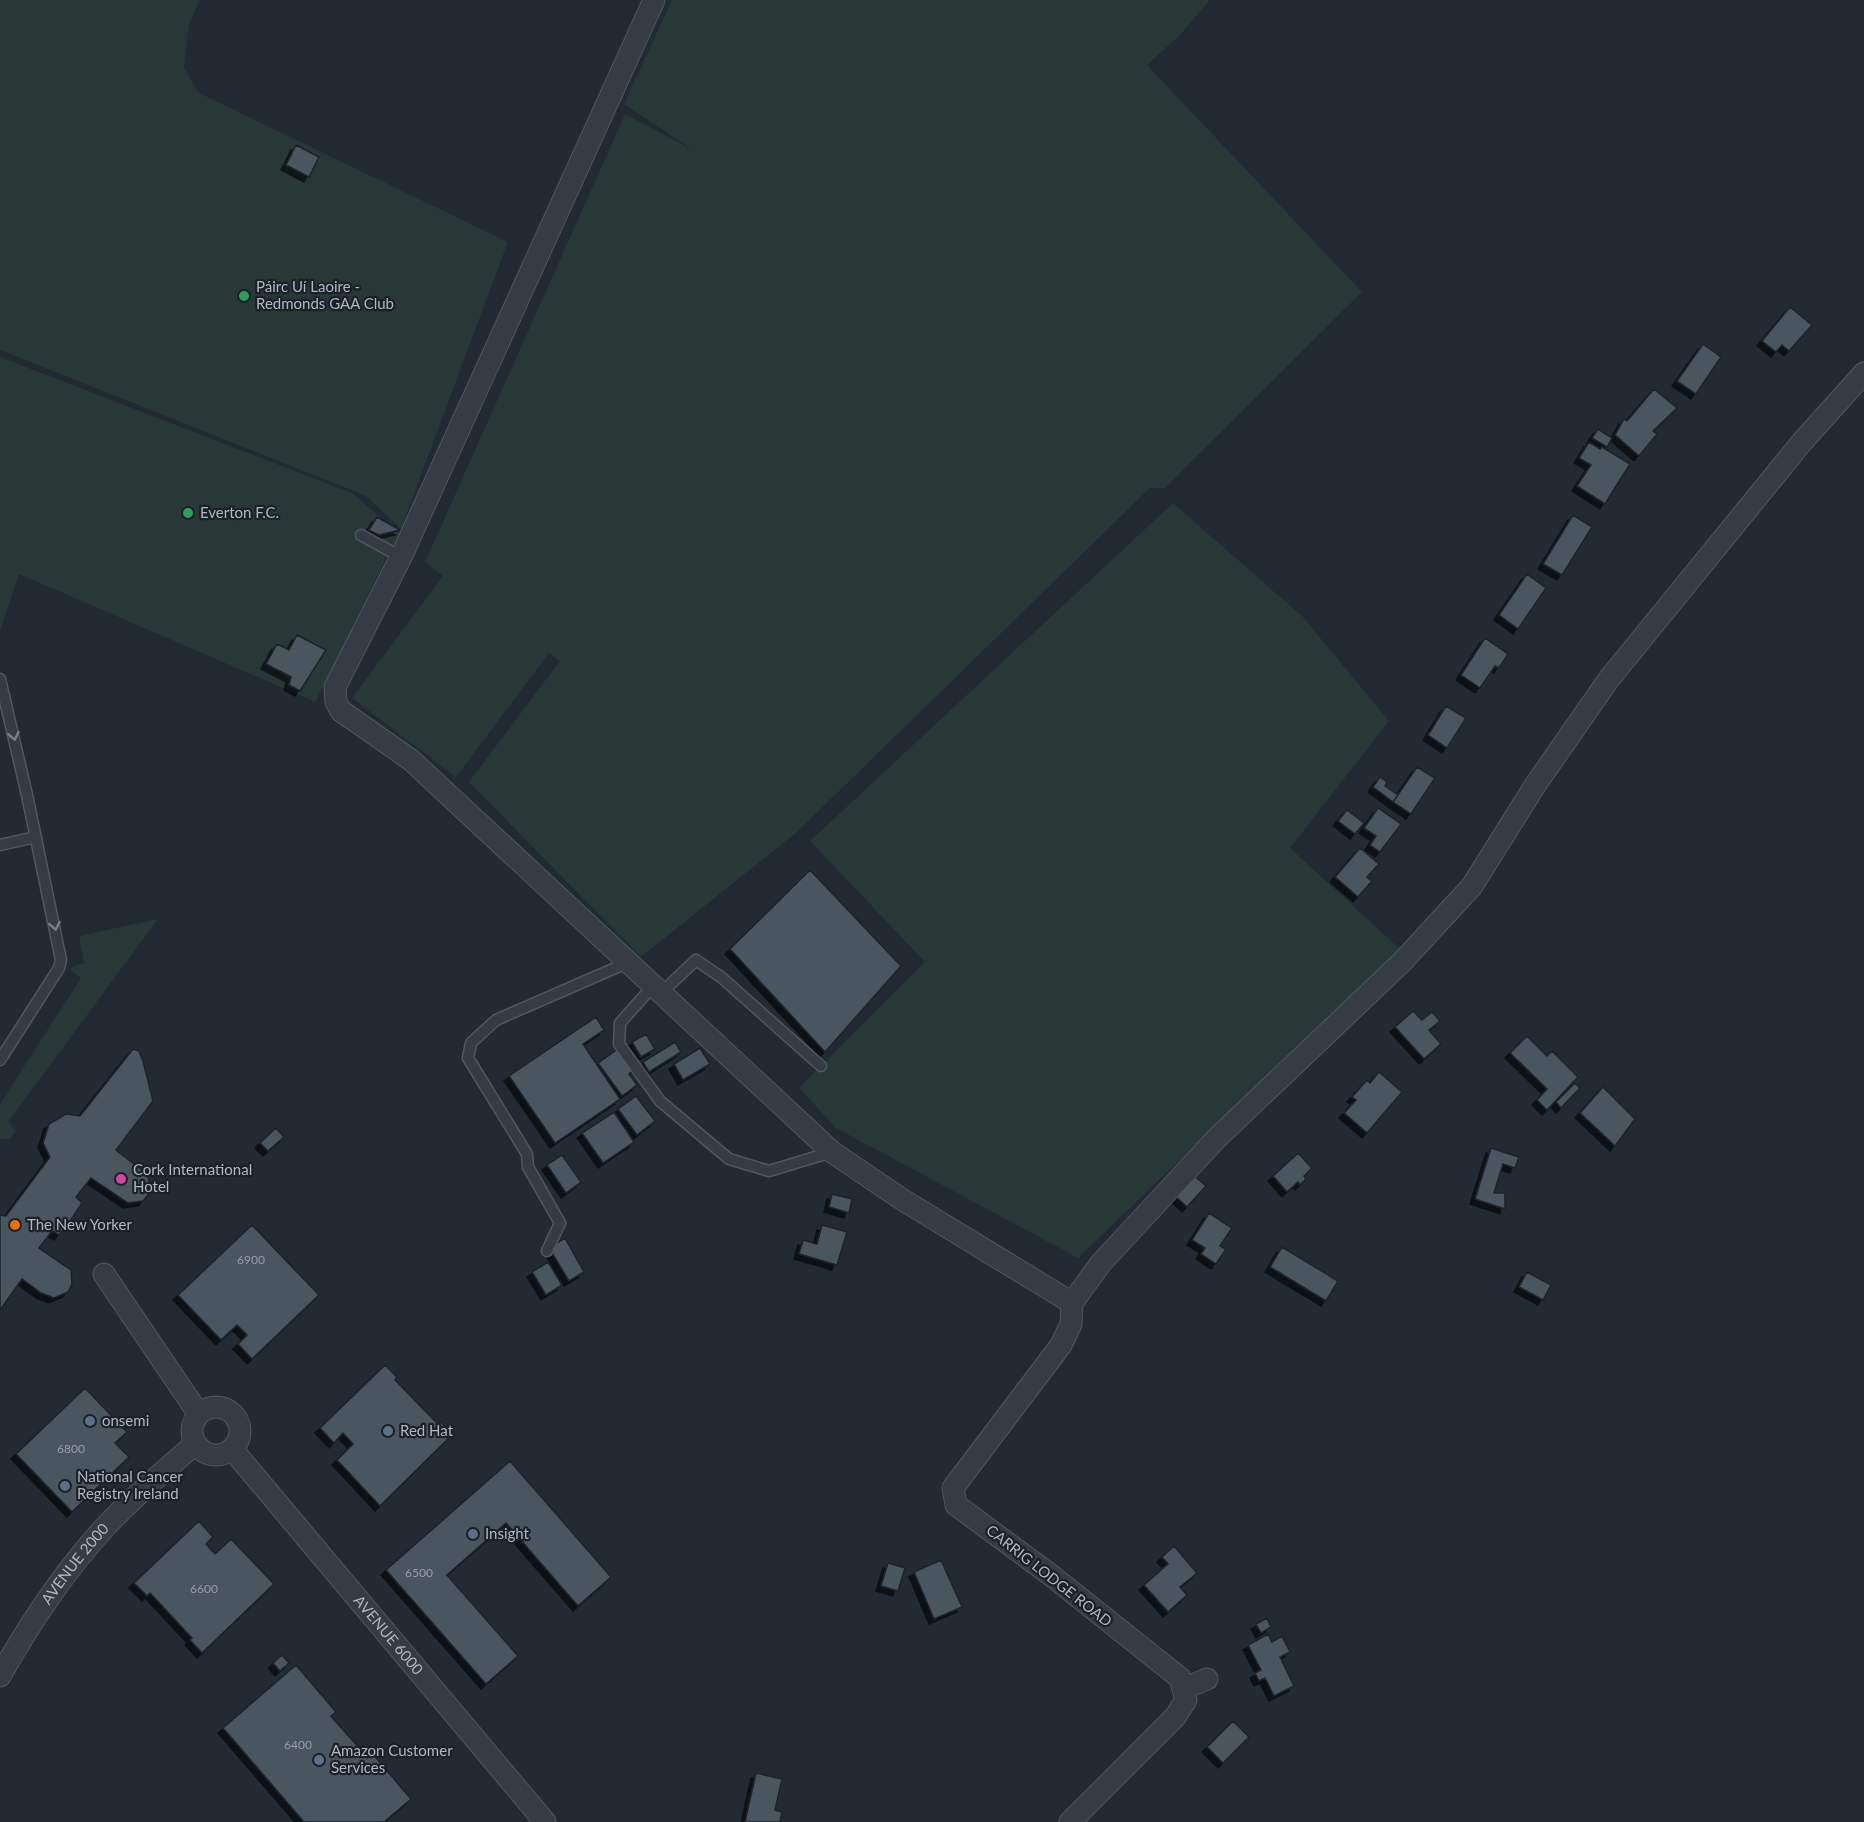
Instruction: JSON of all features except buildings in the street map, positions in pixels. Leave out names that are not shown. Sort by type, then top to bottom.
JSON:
[{"type":"street","points":[[654,0],[400,557],[335,687],[336,702],[341,711],[411,760],[832,1152],[903,1200],[1072,1303],[1101,1263],[1217,1138],[1386,978],[1472,886],[1536,784],[1609,679],[1802,442],[1864,373]]},
{"type":"street","points":[[104,1275],[198,1413]]},
{"type":"street","name":"CARRIG LODGE ROAD","points":[[1072,1303],[1071,1324],[1061,1345],[953,1488],[956,1505],[1052,1576],[1180,1678],[1183,1689]]},
{"type":"street","points":[[212,1406],[227,1409],[234,1414],[240,1428],[237,1443],[232,1449],[217,1455],[201,1450],[195,1444],[191,1428],[198,1413],[212,1406]]},
{"type":"street","name":"AVENUE 2000","points":[[0,1676],[24,1634],[86,1548],[131,1501],[195,1444]]},
{"type":"street","name":"AVENUE 6000","points":[[232,1449],[545,1822]]},
{"type":"street","points":[[1070,1822],[1175,1717],[1186,1700],[1183,1689],[1207,1678]]},
{"type":"lane","points":[[361,535],[400,557]]},
{"type":"lane","points":[[0,679],[61,960],[59,968],[0,1060]]},
{"type":"lane","points":[[0,844],[36,837]]},
{"type":"lane","points":[[821,1066],[721,977],[696,960],[656,990],[620,1023],[619,1044],[660,1101],[729,1159],[769,1171],[832,1152]]},
{"type":"lane","points":[[547,1251],[560,1223],[528,1167],[527,1154],[468,1058],[471,1043],[496,1020],[629,963]]},
{"type":"shaded area","name":"Páirc Uí Laoire - Redmonds GAA Club","points":[[0,0],[200,0],[189,24],[184,68],[199,93],[508,242],[401,529],[366,496],[0,350]]},
{"type":"shaded area","points":[[672,0],[1210,0],[1179,36],[1147,65],[1362,292],[1165,488],[1150,488],[796,833],[641,957],[469,782],[560,661],[549,653],[456,777],[352,698],[443,576],[425,562],[625,114],[693,150],[624,104]]},
{"type":"shaded area","name":"Everton F.C.","points":[[0,357],[352,493],[399,533],[315,702],[19,574],[0,631]]},
{"type":"shaded area","points":[[1173,503],[1303,617],[1389,721],[1290,848],[1400,949],[1078,1258],[836,1128],[799,1088],[925,962],[810,841]]},
{"type":"shaded area","points":[[158,919],[8,1122],[16,1131],[10,1139],[0,1139],[0,1104],[81,978],[70,970],[84,963],[79,936]]},
{"type":"place","name":"Páirc Uí Laoire - Redmonds GAA Club","points":[[244,296]]},
{"type":"place","name":"Everton F.C.","points":[[188,513]]},
{"type":"place","name":"Cork International Hotel","points":[[121,1179]]},
{"type":"place","name":"The New Yorker","points":[[15,1225]]},
{"type":"place","name":"onsemi","points":[[90,1421]]},
{"type":"place","name":"Red Hat","points":[[388,1431]]},
{"type":"place","name":"National Cancer Registry Ireland","points":[[65,1486]]},
{"type":"place","name":"Insight","points":[[473,1534]]},
{"type":"place","name":"Amazon Customer Services","points":[[319,1760]]}]
